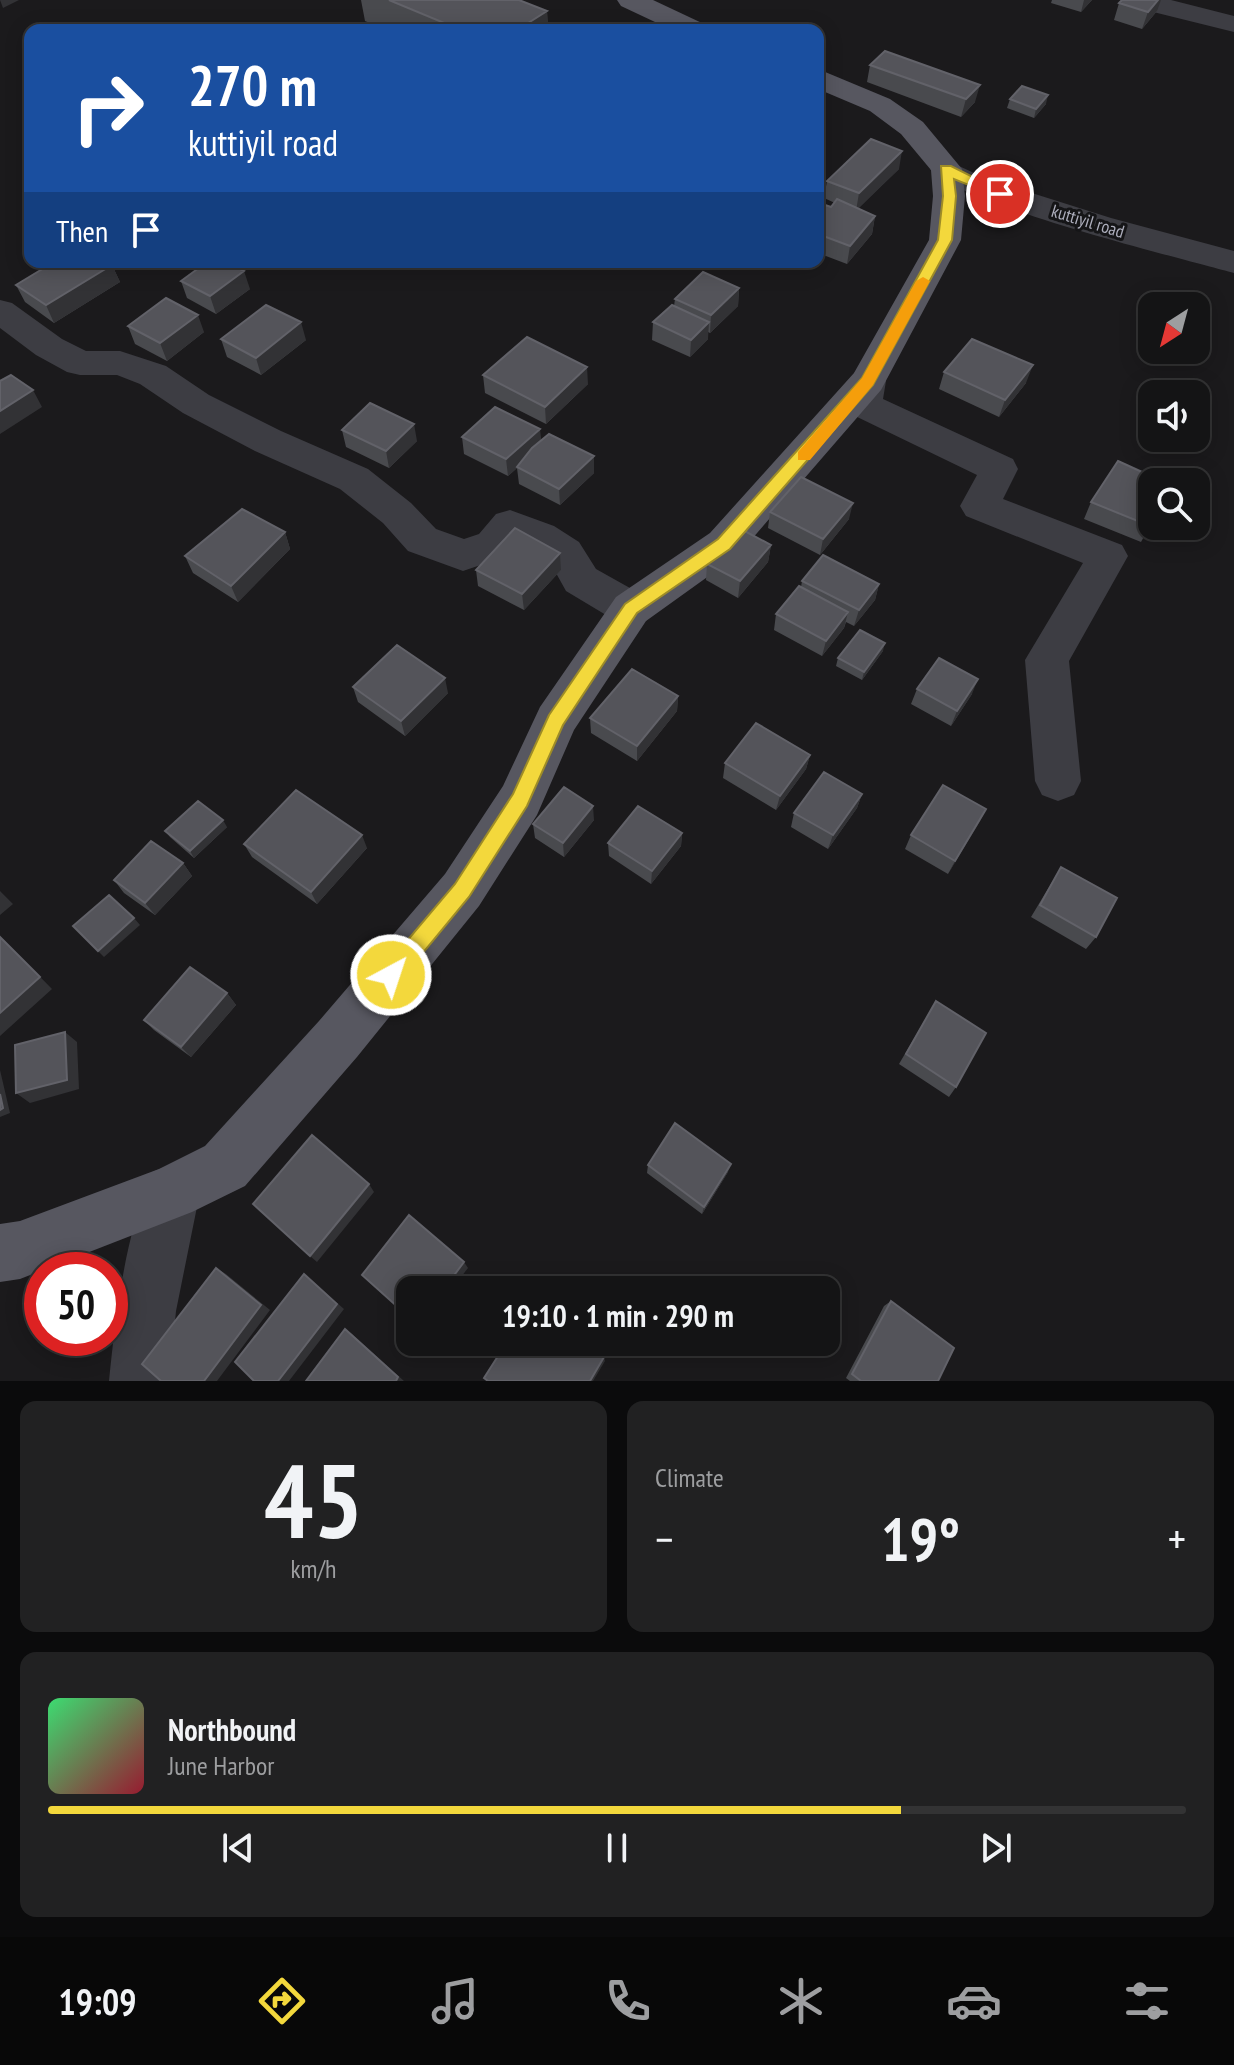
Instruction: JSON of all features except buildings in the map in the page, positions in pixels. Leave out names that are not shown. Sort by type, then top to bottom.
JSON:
[{"type":"main road","points":[[631,0],[681,24]]},
{"type":"main road","points":[[0,1253],[20,1250],[172,1192],[225,1166],[338,1039],[462,890],[520,800],[556,720],[631,609],[724,544],[868,381],[945,240],[949,196],[946,169],[912,128],[880,105],[824,81]]},
{"type":"street","points":[[1139,0],[1234,24]]},
{"type":"street","name":"kuttiyil road","points":[[946,169],[989,190],[1099,225],[1234,262]]},
{"type":"street","points":[[0,311],[49,347],[80,363],[120,363],[153,375],[196,404],[268,441],[354,479],[397,513],[422,540],[463,555],[493,545],[510,525],[540,537],[565,553],[581,580],[631,609]]},
{"type":"street","points":[[868,381],[864,405],[999,469],[980,506],[1108,556],[1047,660],[1058,781]]},
{"type":"street","points":[[139,1381],[146,1311],[172,1192]]},
{"type":"slow traffic","points":[[804,456],[868,381],[923,281]]},
{"type":"route","points":[[391,975],[462,890],[520,800],[556,720],[631,609],[724,544],[868,381],[945,240],[949,196],[946,169],[976,186],[1000,194]]}]
